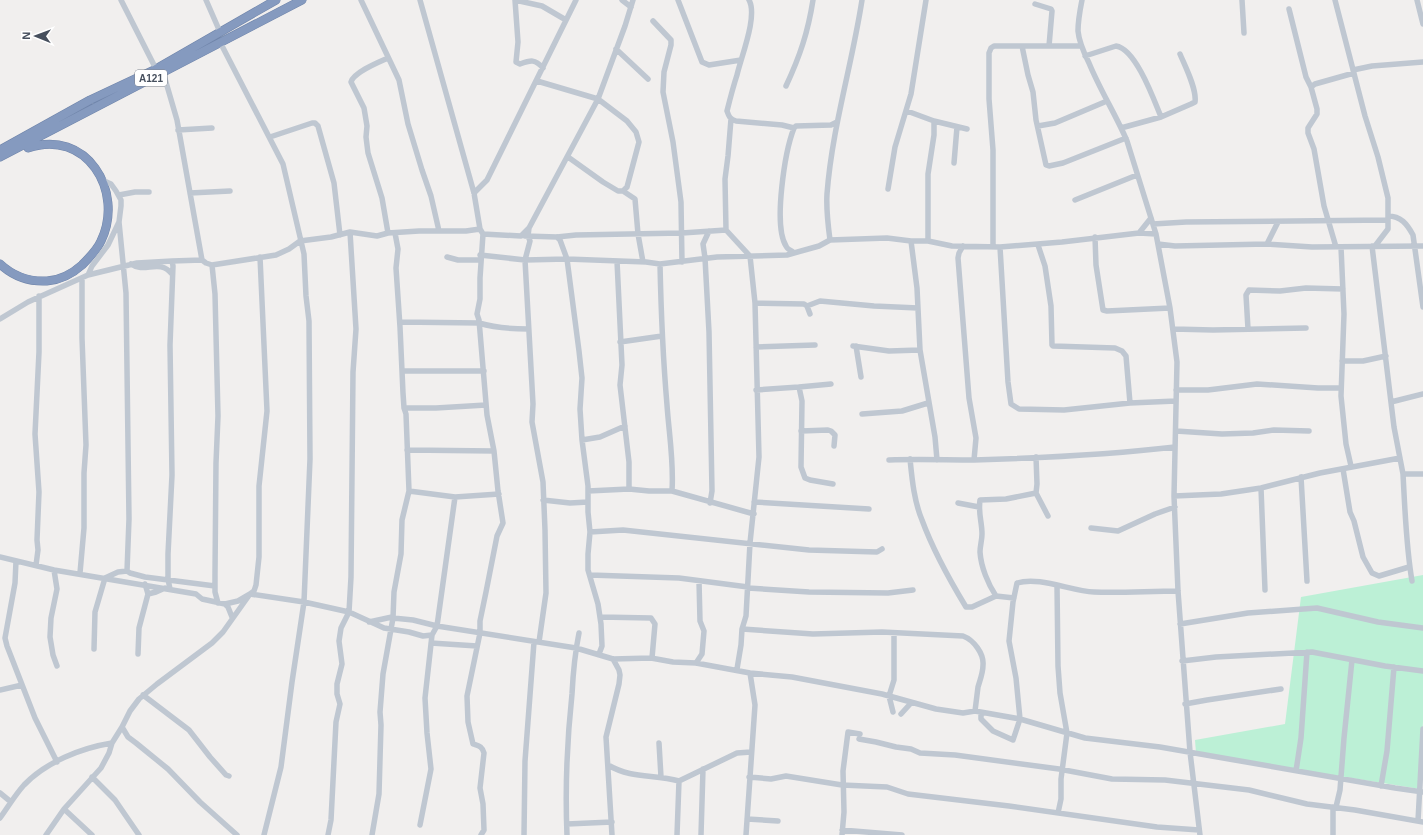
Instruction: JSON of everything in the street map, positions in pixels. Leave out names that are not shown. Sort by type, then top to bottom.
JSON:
[{"type":"highway","name":"A121","points":[[1,154],[42,127],[95,97],[159,71],[220,32],[276,0]]},
{"type":"highway","name":"A121","points":[[1,154],[159,71],[302,0]]},
{"type":"highway","points":[[0,143],[6,142],[42,127]]},
{"type":"highway","points":[[0,264],[8,272],[35,282],[56,281],[72,274],[93,254],[101,241],[108,217],[108,204],[102,180],[94,165],[86,156],[77,150],[68,146],[51,143],[36,145],[1,154]]},
{"type":"street","points":[[121,0],[159,71],[172,103],[202,260]]},
{"type":"street","points":[[206,0],[220,32]]},
{"type":"street","points":[[361,0],[399,80],[408,124],[431,196],[439,231]]},
{"type":"street","points":[[420,0],[474,193],[481,232],[480,299],[477,314],[484,371],[487,415],[494,451],[503,523],[498,536],[480,621],[480,632],[467,696],[468,722],[473,744],[480,746],[484,753],[480,788],[483,804],[484,830],[481,835]]},
{"type":"street","points":[[543,68],[534,60],[520,64],[516,62],[518,42],[515,0],[542,6],[566,20]]},
{"type":"street","points":[[474,193],[487,180],[576,0]]},
{"type":"street","points":[[622,0],[631,6]]},
{"type":"street","points":[[520,236],[529,228],[598,99],[633,0]]},
{"type":"street","points":[[678,0],[702,62],[709,65],[741,60]]},
{"type":"street","points":[[736,670],[741,645],[742,629],[746,616],[750,543],[759,457],[756,390],[755,303],[750,256],[726,230],[725,179],[731,119],[727,111],[748,34],[752,12],[752,5],[749,0]]},
{"type":"street","points":[[786,86],[806,38],[813,0]]},
{"type":"street","points":[[830,240],[827,219],[827,195],[836,122],[856,37],[862,0]]},
{"type":"street","points":[[888,189],[895,147],[911,94],[926,0]]},
{"type":"street","points":[[749,778],[771,779],[786,776],[842,785],[887,787],[908,794],[1199,832],[1192,782],[1185,704],[1178,591],[1174,496],[1177,362],[1173,329],[1156,234],[1126,138],[1093,74],[1082,46],[1078,31],[1082,0]]},
{"type":"street","points":[[1242,0],[1244,33]]},
{"type":"street","points":[[1335,0],[1388,198],[1388,229],[1374,246],[1391,402],[1403,474],[1409,567],[1412,581]]},
{"type":"street","points":[[1417,0],[1423,22]]},
{"type":"street","points":[[1035,4],[1051,9],[1052,11],[1049,46]]},
{"type":"street","points":[[1289,9],[1306,77],[1311,87],[1316,104],[1317,114],[1308,128],[1308,133],[1314,149],[1316,167],[1328,221],[1339,247],[1343,289],[1341,388],[1346,444],[1352,466]]},
{"type":"street","points":[[653,21],[671,40],[664,72],[663,92],[681,202],[682,262]]},
{"type":"street","points":[[220,42],[283,164],[304,254],[309,321],[308,369],[310,465],[304,602],[281,767],[264,835]]},
{"type":"street","points":[[994,247],[993,150],[989,99],[989,54],[991,48],[994,46],[1082,46]]},
{"type":"street","points":[[1022,46],[1028,75],[1034,92],[1045,164],[1049,166],[1063,163],[1126,138]]},
{"type":"street","points":[[1086,56],[1116,46],[1126,51],[1138,66],[1153,96],[1161,117]]},
{"type":"street","points":[[616,49],[648,79]]},
{"type":"street","points":[[1121,128],[1161,117],[1195,102],[1194,91],[1180,54]]},
{"type":"street","points":[[388,58],[353,76],[351,82],[364,108],[367,126],[366,137],[368,153],[382,198],[388,233]]},
{"type":"street","points":[[1311,87],[1315,84],[1372,66],[1423,62]]},
{"type":"street","points":[[537,81],[598,99],[627,122],[636,132],[639,142],[627,188],[623,191]]},
{"type":"street","points":[[1038,126],[1056,122],[1107,101]]},
{"type":"street","points":[[906,111],[934,121],[967,129]]},
{"type":"street","points":[[731,119],[736,121],[782,125],[794,128],[796,126],[831,125],[836,122]]},
{"type":"street","points":[[928,241],[928,174],[934,135],[934,121]]},
{"type":"street","points":[[270,137],[312,122],[318,126],[334,183],[340,235]]},
{"type":"street","points":[[954,163],[957,127]]},
{"type":"street","points":[[178,130],[212,128]]},
{"type":"street","points":[[793,252],[785,245],[780,226],[780,210],[786,161],[794,128]]},
{"type":"street","points":[[568,157],[608,185],[618,191],[623,191],[635,199],[642,262]]},
{"type":"street","points":[[1075,200],[1137,175]]},
{"type":"street","points":[[102,180],[111,184],[119,195],[121,206],[119,222],[126,293],[129,519],[126,571]]},
{"type":"street","points":[[190,193],[230,191]]},
{"type":"street","points":[[119,195],[135,192],[149,192]]},
{"type":"street","points":[[1139,233],[1151,218]]},
{"type":"street","points":[[1153,224],[1186,222],[1328,221],[1400,218],[1408,225],[1413,235],[1423,307]]},
{"type":"street","points":[[80,573],[84,528],[84,473],[86,445],[82,338],[85,276],[108,245],[119,222]]},
{"type":"street","points":[[1267,244],[1278,222]]},
{"type":"street","points":[[524,835],[525,760],[536,642],[546,593],[543,482],[532,422],[533,404],[525,260],[530,242],[528,236],[529,228]]},
{"type":"street","points":[[0,319],[39,296],[85,276],[131,264],[202,260],[206,263],[212,264],[276,255],[289,249],[300,241],[331,237],[350,232],[376,236],[388,233],[419,231],[466,231],[520,236],[557,237],[576,235],[682,233],[726,230]]},
{"type":"street","points":[[710,231],[703,244],[705,258],[711,418],[712,491],[710,503]]},
{"type":"street","points":[[328,835],[331,820],[336,722],[340,704],[337,684],[342,664],[339,641],[342,628],[349,612],[353,379],[356,329],[350,232]]},
{"type":"street","points":[[372,835],[379,794],[380,712],[383,674],[393,617],[394,592],[402,554],[402,520],[409,491],[406,414],[404,408],[396,268],[398,249],[395,233]]},
{"type":"street","points":[[448,258],[458,260],[480,258],[525,260],[567,259],[660,264],[705,258],[787,255],[793,252],[819,246],[830,240],[887,238],[911,241],[928,241],[952,246],[1000,247],[1038,245],[1095,237],[1139,233],[1156,234]]},
{"type":"street","points":[[108,245],[120,235]]},
{"type":"street","points":[[557,237],[560,240],[567,259],[582,378],[580,409],[588,491],[590,532],[588,570],[600,617],[602,646],[600,654]]},
{"type":"street","points":[[1095,237],[1096,265],[1103,310],[1170,308]]},
{"type":"street","points":[[911,241],[914,257],[920,350],[928,403],[935,436],[937,460]]},
{"type":"street","points":[[1158,244],[1175,246],[1267,244],[1339,247],[1423,246]]},
{"type":"street","points":[[1038,245],[1045,266],[1051,306],[1052,345],[1115,348],[1122,351],[1126,356],[1130,403]]},
{"type":"street","points":[[963,246],[958,258],[969,398],[976,438],[974,460]]},
{"type":"street","points":[[1000,247],[1011,404],[1019,409],[1064,410],[1130,403],[1176,401]]},
{"type":"street","points":[[46,835],[64,809],[101,768],[109,753],[112,743],[130,711],[143,695],[212,643],[223,632],[232,617],[254,591],[259,557],[259,486],[266,411],[260,257]]},
{"type":"street","points":[[167,588],[172,475],[170,345],[172,261]]},
{"type":"street","points":[[617,261],[622,365],[620,385],[629,462],[629,489]]},
{"type":"street","points":[[131,264],[139,268],[160,266],[168,269],[172,274]]},
{"type":"street","points":[[212,264],[216,294],[218,416],[215,586],[218,603]]},
{"type":"street","points":[[660,264],[662,336],[672,462],[672,491]]},
{"type":"street","points":[[1248,329],[1246,295],[1248,290],[1280,291],[1306,288],[1343,289]]},
{"type":"street","points":[[36,565],[38,550],[39,492],[35,434],[39,366],[39,296]]},
{"type":"street","points":[[755,303],[804,304],[807,306],[820,301],[918,308]]},
{"type":"street","points":[[807,306],[810,314]]},
{"type":"street","points":[[400,322],[479,323],[491,327],[506,329],[528,329]]},
{"type":"street","points":[[1173,329],[1213,330],[1306,328]]},
{"type":"street","points":[[620,342],[662,336]]},
{"type":"street","points":[[756,347],[815,345]]},
{"type":"street","points":[[862,377],[854,346],[889,351],[920,350]]},
{"type":"street","points":[[1342,361],[1363,361],[1386,356]]},
{"type":"street","points":[[402,371],[484,371]]},
{"type":"street","points":[[756,390],[831,384]]},
{"type":"street","points":[[1176,390],[1208,390],[1257,384],[1341,388]]},
{"type":"street","points":[[799,387],[802,401],[801,467],[805,478],[833,484]]},
{"type":"street","points":[[1391,402],[1423,394]]},
{"type":"street","points":[[862,414],[902,411],[928,403]]},
{"type":"street","points":[[404,408],[436,408],[486,404]]},
{"type":"street","points":[[582,440],[600,437],[625,426]]},
{"type":"street","points":[[1176,431],[1222,434],[1253,433],[1274,430],[1309,431]]},
{"type":"street","points":[[801,431],[831,431],[835,435],[834,446]]},
{"type":"street","points":[[889,460],[974,460],[1129,453],[1175,448]]},
{"type":"street","points":[[407,450],[494,451]]},
{"type":"street","points":[[1036,457],[1036,494],[1048,516]]},
{"type":"street","points":[[1174,496],[1221,494],[1261,488],[1301,477],[1400,458]]},
{"type":"street","points":[[910,460],[913,486],[921,519],[947,576],[966,607],[972,607],[996,596],[1014,598]]},
{"type":"street","points":[[1343,468],[1350,512],[1368,569],[1372,573],[1379,576],[1409,567]]},
{"type":"street","points":[[1403,474],[1423,474]]},
{"type":"street","points":[[1301,477],[1307,581]]},
{"type":"street","points":[[1261,488],[1265,590]]},
{"type":"street","points":[[588,491],[629,489],[672,491],[710,503],[754,514]]},
{"type":"street","points":[[409,491],[455,497],[499,494]]},
{"type":"street","points":[[996,596],[986,577],[980,553],[982,535],[978,512],[980,500],[1006,499],[1036,494]]},
{"type":"street","points":[[420,826],[431,769],[425,698],[432,635],[437,626],[455,497]]},
{"type":"street","points":[[543,500],[570,503],[588,502]]},
{"type":"street","points":[[754,502],[869,509]]},
{"type":"street","points":[[958,503],[979,506]]},
{"type":"street","points":[[1091,528],[1118,531],[1155,514],[1175,507]]},
{"type":"street","points":[[590,532],[622,530],[809,550],[877,552],[882,549]]},
{"type":"street","points":[[0,557],[54,570],[80,573],[196,594],[202,599],[218,603],[225,604],[238,601],[250,594],[304,602],[349,612],[384,628],[410,632],[423,636],[432,635]]},
{"type":"street","points":[[16,561],[15,583],[5,638],[35,718],[57,762]]},
{"type":"street","points":[[54,570],[57,589],[51,618],[50,637],[53,655],[57,666]]},
{"type":"street","points":[[94,649],[94,612],[105,578],[118,572],[126,571],[130,574],[215,586]]},
{"type":"street","points":[[590,575],[661,577],[809,592],[888,593],[913,590]]},
{"type":"street","points":[[742,629],[813,634],[894,633],[958,635],[968,638],[976,645],[984,663],[978,712],[980,719],[993,731],[1013,740],[1020,719],[1016,678],[1009,641],[1017,583],[1024,580],[1092,592],[1178,591]]},
{"type":"street","points":[[696,663],[702,654],[704,631],[700,621],[699,581]]},
{"type":"street","points":[[138,654],[139,628],[148,594],[145,584]]},
{"type":"street","points":[[1057,585],[1058,666],[1060,693],[1067,733],[1060,784],[1061,799],[1058,813]]},
{"type":"street","points":[[148,594],[167,588]]},
{"type":"street","points":[[225,604],[232,617]]},
{"type":"street","points":[[1180,624],[1248,613],[1317,608],[1378,622],[1423,628]]},
{"type":"street","points":[[369,622],[376,619],[393,617],[437,626],[576,648],[613,659],[652,658],[674,662],[696,663],[750,673],[792,677],[889,696],[936,709],[963,713],[978,712],[1020,719],[1085,738],[1129,742],[1296,772],[1421,792]]},
{"type":"street","points":[[600,617],[650,618],[655,624],[652,658]]},
{"type":"street","points":[[376,619],[384,628]]},
{"type":"street","points":[[567,835],[566,785],[568,733],[576,648],[579,633]]},
{"type":"street","points":[[893,712],[889,696],[894,680],[894,633]]},
{"type":"street","points":[[431,643],[477,646]]},
{"type":"street","points":[[1182,660],[1307,652],[1423,671]]},
{"type":"street","points":[[1296,772],[1301,738],[1307,652]]},
{"type":"street","points":[[612,835],[606,737],[620,675],[613,659]]},
{"type":"street","points":[[1333,835],[1335,807],[1340,790],[1352,660]]},
{"type":"street","points":[[1381,786],[1387,751],[1394,667]]},
{"type":"street","points":[[746,835],[755,705],[750,673]]},
{"type":"street","points":[[0,690],[22,685]]},
{"type":"street","points":[[1185,704],[1281,689]]},
{"type":"street","points":[[143,695],[189,730],[210,757],[226,775],[229,776]]},
{"type":"street","points":[[901,714],[911,703]]},
{"type":"street","points":[[122,727],[128,737],[168,769],[200,802],[237,835]]},
{"type":"street","points":[[902,835],[842,833],[844,812],[842,785],[848,732],[876,742],[896,747],[911,748],[920,754],[955,755],[1059,769],[1112,779],[1192,782],[1250,790],[1308,804],[1420,821],[1423,729]]},
{"type":"street","points":[[0,818],[11,802],[30,780],[57,762],[93,746],[112,743]]},
{"type":"street","points":[[659,743],[661,777]]},
{"type":"street","points":[[608,765],[625,773],[661,777],[679,781],[736,753],[751,752]]},
{"type":"street","points":[[701,835],[703,769]]},
{"type":"street","points":[[92,777],[116,800],[140,835]]},
{"type":"street","points":[[677,835],[679,781]]},
{"type":"street","points":[[0,793],[11,802]]},
{"type":"street","points":[[64,809],[92,835]]},
{"type":"street","points":[[746,818],[778,821]]},
{"type":"street","points":[[567,824],[612,822]]},
{"type":"green space","points":[[1423,575],[1423,721],[1420,789],[1196,753],[1195,740],[1285,724],[1301,597]]}]
